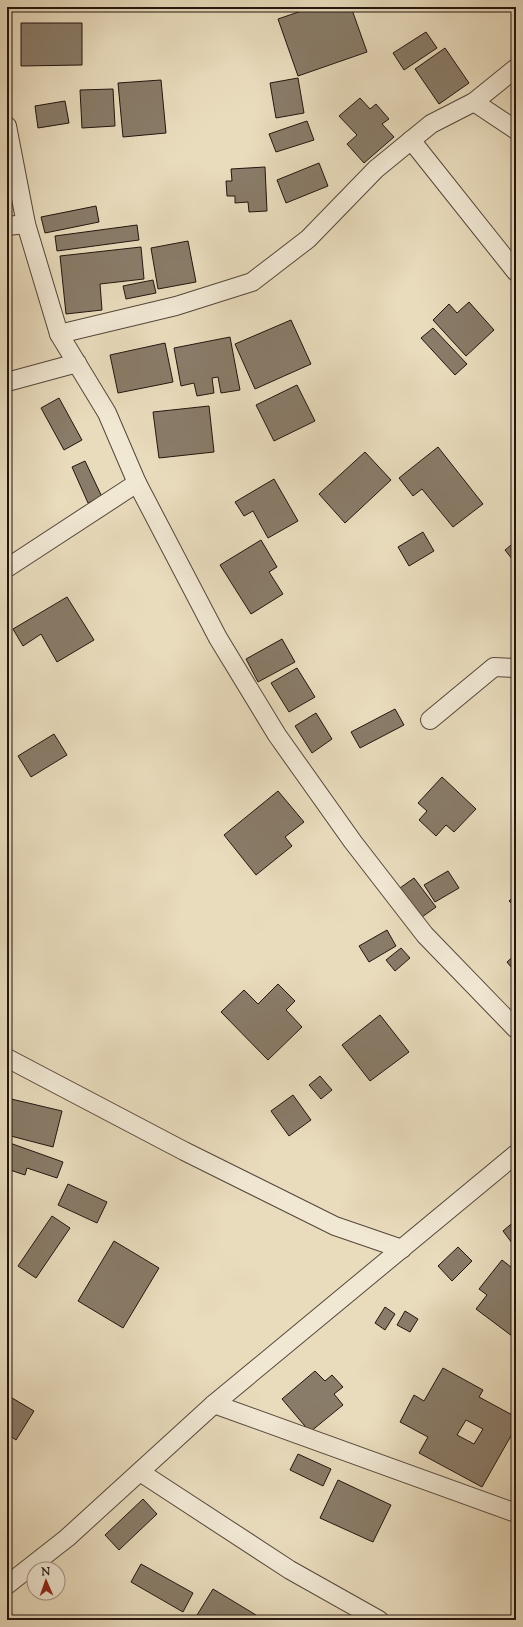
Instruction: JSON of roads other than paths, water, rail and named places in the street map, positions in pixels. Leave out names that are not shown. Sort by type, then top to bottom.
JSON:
[{"type":"street","points":[[59,334],[176,306],[252,282],[308,239],[376,169],[430,124],[474,102],[516,68]]},
{"type":"street","points":[[474,102],[516,130]]},
{"type":"street","points":[[7,126],[26,224],[59,334],[107,413],[137,483],[218,638],[277,735],[353,842],[425,935],[516,1030]]},
{"type":"street","points":[[411,140],[516,272]]},
{"type":"street","points":[[7,226],[26,224]]},
{"type":"street","points":[[7,382],[77,363]]},
{"type":"street","points":[[7,568],[137,483]]},
{"type":"street","points":[[430,720],[494,667],[516,668]]},
{"type":"street","points":[[7,1058],[184,1151],[335,1226],[402,1249]]},
{"type":"street","points":[[7,1585],[67,1538],[214,1404],[516,1154]]},
{"type":"street","points":[[214,1404],[516,1513]]},
{"type":"street","points":[[140,1472],[290,1570],[379,1620]]}]
